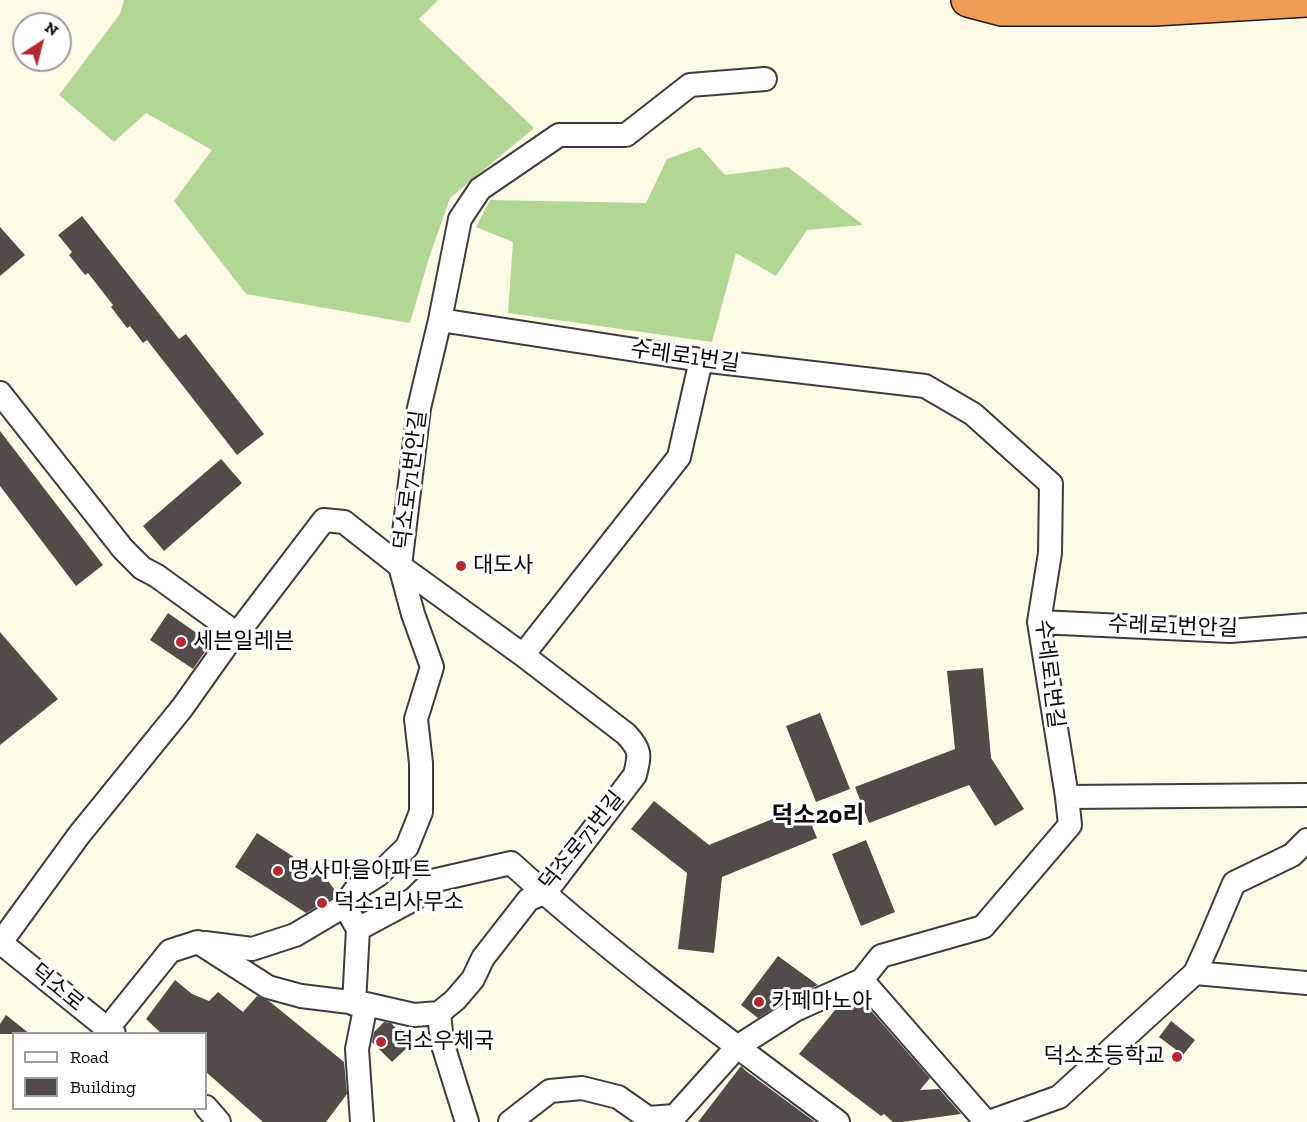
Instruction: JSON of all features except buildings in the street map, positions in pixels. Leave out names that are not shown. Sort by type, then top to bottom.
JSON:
[{"type":"highway","points":[[968,0],[1002,9],[1154,9],[1307,0]]},
{"type":"street","name":"덕소로71번안길","points":[[198,942],[252,949],[295,935],[344,906],[356,889],[378,875],[407,847],[421,812],[421,763],[416,719],[432,667],[413,614],[400,566],[418,408],[440,320],[460,219],[480,189],[559,135],[626,135],[690,85],[765,79]]},
{"type":"street","name":"수레로1번길","points":[[440,320],[701,360],[925,386],[973,414],[1052,484],[1050,553],[1039,622],[1070,825],[983,927],[881,956],[862,980],[795,1010],[737,1047],[675,1116],[648,1118],[618,1097],[582,1088],[550,1091],[510,1122]]},
{"type":"street","points":[[523,655],[679,457],[701,360]]},
{"type":"street","points":[[0,393],[123,549],[142,568],[157,576],[237,634],[182,708],[79,835],[0,942]]},
{"type":"street","name":"덕소로71번길","points":[[237,634],[324,520],[344,522],[400,566],[523,655],[626,734],[635,745],[639,756],[635,775],[545,893],[529,899],[483,958],[473,979],[455,1000],[439,1013]]},
{"type":"street","name":"수레로1번안길","points":[[1039,622],[1230,631],[1307,625]]},
{"type":"street","points":[[1067,797],[1307,795]]},
{"type":"street","points":[[862,980],[987,1122],[1059,1097],[1195,973],[1234,883],[1292,855],[1307,840]]},
{"type":"street","points":[[358,929],[414,899],[432,881],[512,862],[545,893],[641,973],[838,1122]]},
{"type":"street","points":[[344,906],[358,929],[360,1004],[357,1049],[362,1122]]},
{"type":"street","name":"덕소로","points":[[0,942],[111,1031]]},
{"type":"street","points":[[111,1031],[170,951],[198,942],[268,987],[301,996],[360,1004],[414,1015],[439,1013],[442,1042],[468,1122]]},
{"type":"street","points":[[1195,973],[1307,983]]},
{"type":"street","points":[[207,1108],[219,1122]]},
{"type":"green space","points":[[124,0],[438,0],[419,19],[534,128],[450,198],[410,323],[246,294],[174,201],[212,150],[146,113],[114,142],[59,95],[120,14]]},
{"type":"green space","points":[[700,147],[725,175],[788,167],[863,225],[807,230],[776,276],[736,253],[712,342],[508,313],[513,242],[476,227],[490,200],[646,203],[667,159]]},
{"type":"place","name":"대도사","points":[[461,566]]},
{"type":"place","name":"세븐일레븐","points":[[181,642]]},
{"type":"place","name":"명사마을아파트","points":[[278,871]]},
{"type":"place","name":"덕소1리사무소","points":[[322,903]]},
{"type":"place","name":"카페마노아","points":[[759,1002]]},
{"type":"place","name":"덕소우체국","points":[[381,1042]]},
{"type":"place","name":"덕소초등학교","points":[[1177,1057]]},
{"type":"district","name":"덕소20리","points":[[818,816]]}]
